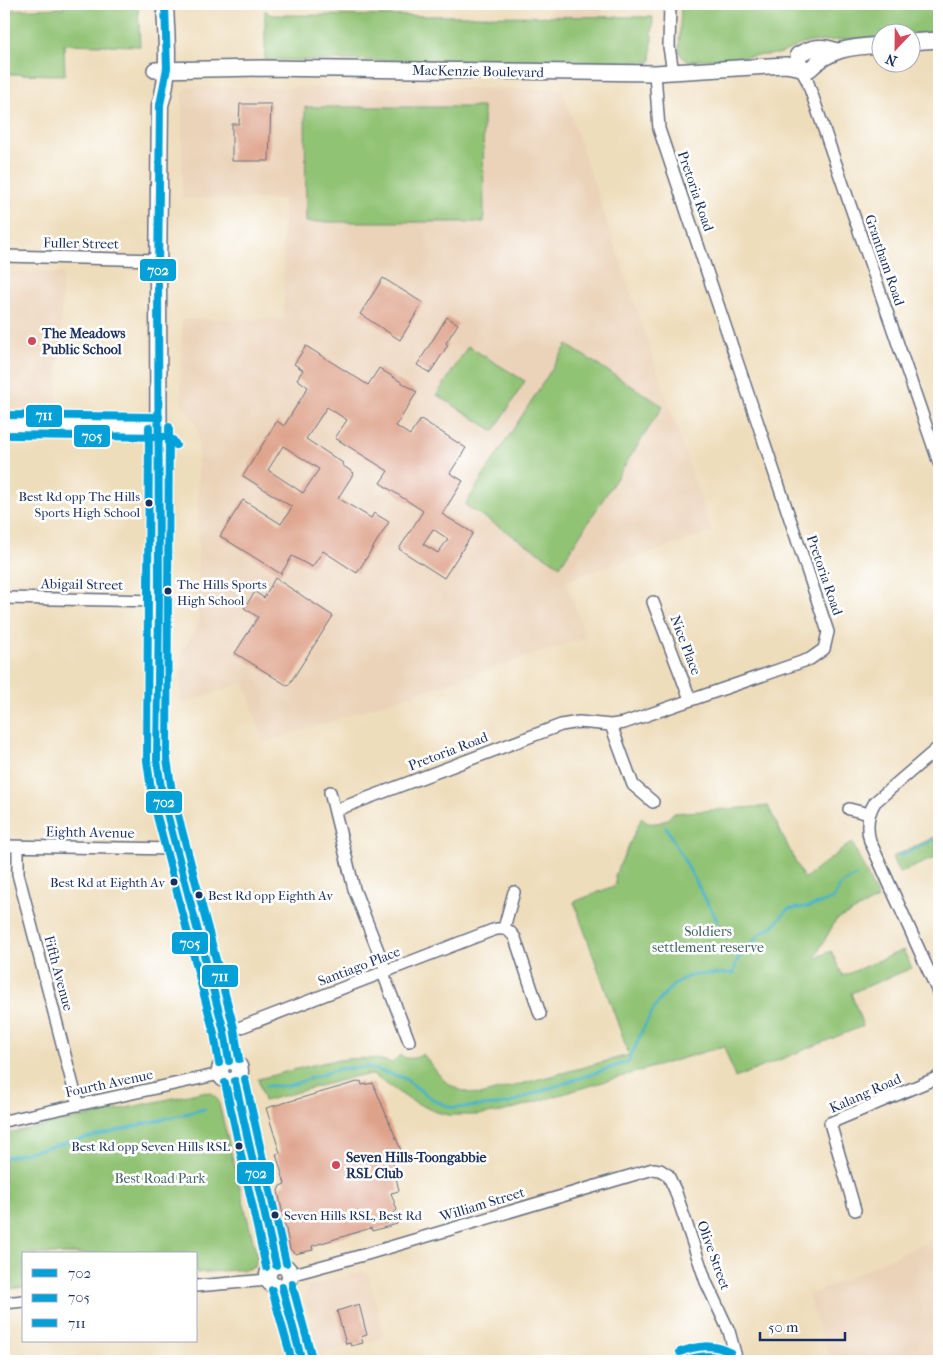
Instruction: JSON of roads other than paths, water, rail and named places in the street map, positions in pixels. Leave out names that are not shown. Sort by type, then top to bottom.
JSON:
[{"type":"main road","points":[[154,4],[161,70],[166,89],[160,106],[157,760],[162,794],[224,1031],[224,1067],[235,1062],[240,1070],[239,1076],[235,1081],[276,1265],[284,1266],[290,1272],[280,1281],[302,1361]]},
{"type":"main road","points":[[161,70],[165,4]]},
{"type":"main road","points":[[684,1361],[704,1354],[726,1361]]},
{"type":"street","points":[[670,4],[669,46],[673,72]]},
{"type":"street","points":[[920,41],[939,40]]},
{"type":"street","points":[[800,68],[798,55],[808,49],[824,46],[836,51],[870,46]]},
{"type":"street","name":"MacKenzie Boulevard","points":[[161,70],[261,68],[655,73],[786,64],[800,68]]},
{"type":"street","name":"Grantham Road","points":[[800,68],[807,80],[939,463]]},
{"type":"street","name":"Pretoria Road","points":[[336,810],[561,725],[578,722],[611,725],[624,722],[810,659],[824,649],[828,632],[659,129],[655,73]]},
{"type":"street","name":"Fuller Street","points":[[4,256],[158,260]]},
{"type":"street","points":[[4,425],[159,427]]},
{"type":"street","name":"Abigail Street","points":[[4,598],[159,601]]},
{"type":"street","name":"Nice Place","points":[[654,602],[690,699]]},
{"type":"street","points":[[611,725],[633,785],[653,802]]},
{"type":"street","points":[[939,747],[882,796],[871,808],[867,829],[870,842],[936,980],[939,994]]},
{"type":"street","points":[[330,792],[336,810],[354,889],[409,1041]]},
{"type":"street","points":[[849,809],[869,814]]},
{"type":"street","name":"Eighth Avenue","points":[[4,846],[176,849]]},
{"type":"street","name":"Fifth Avenue","points":[[18,847],[18,874],[78,1105]]},
{"type":"street","points":[[514,892],[504,928],[515,938],[540,1014]]},
{"type":"street","name":"Santiago Place","points":[[224,1031],[236,1029],[493,930],[504,928]]},
{"type":"street","name":"Fourth Avenue","points":[[4,1121],[78,1105],[224,1067]]},
{"type":"street","name":"Kalang Road","points":[[855,1210],[830,1123],[939,1077]]},
{"type":"street","name":"William Street","points":[[198,1286],[280,1281],[653,1169]]},
{"type":"street","name":"Olive Street","points":[[653,1169],[660,1170],[668,1175],[675,1190],[706,1282],[729,1332],[737,1361]]},
{"type":"street","points":[[4,1303],[22,1301]]},
{"type":"waterway","points":[[666,827],[718,922]]},
{"type":"waterway","points":[[899,856],[939,838]]},
{"type":"waterway","points":[[265,1086],[288,1086],[339,1069],[366,1067],[404,1078],[435,1101],[453,1108],[508,1104],[532,1094],[628,1062],[651,1014],[676,983],[691,976],[734,973],[736,962],[760,934],[774,925],[788,909],[809,907],[833,899],[840,885],[855,876]]},
{"type":"waterway","points":[[4,1158],[205,1109]]},
{"type":"place","name":"The Meadows Public School","points":[[32,341]]},
{"type":"place","name":"Best Rd opp The Hills Sports High School","points":[[149,503]]},
{"type":"place","name":"The Hills Sports High School","points":[[168,591]]},
{"type":"place","name":"Best Rd at Eighth Av","points":[[174,882]]},
{"type":"place","name":"Best Rd opp Eighth Av","points":[[199,895]]},
{"type":"place","name":"Best Rd opp Seven Hills RSL","points":[[239,1146]]},
{"type":"place","name":"Seven Hills-Toongabbie RSL Club","points":[[336,1165]]},
{"type":"place","name":"Seven Hills RSL, Best Rd","points":[[275,1215]]},
{"type":"park label","name":"Soldiers settlement reserve","points":[[708,940]]},
{"type":"park label","name":"Best Road Park","points":[[160,1178]]}]
